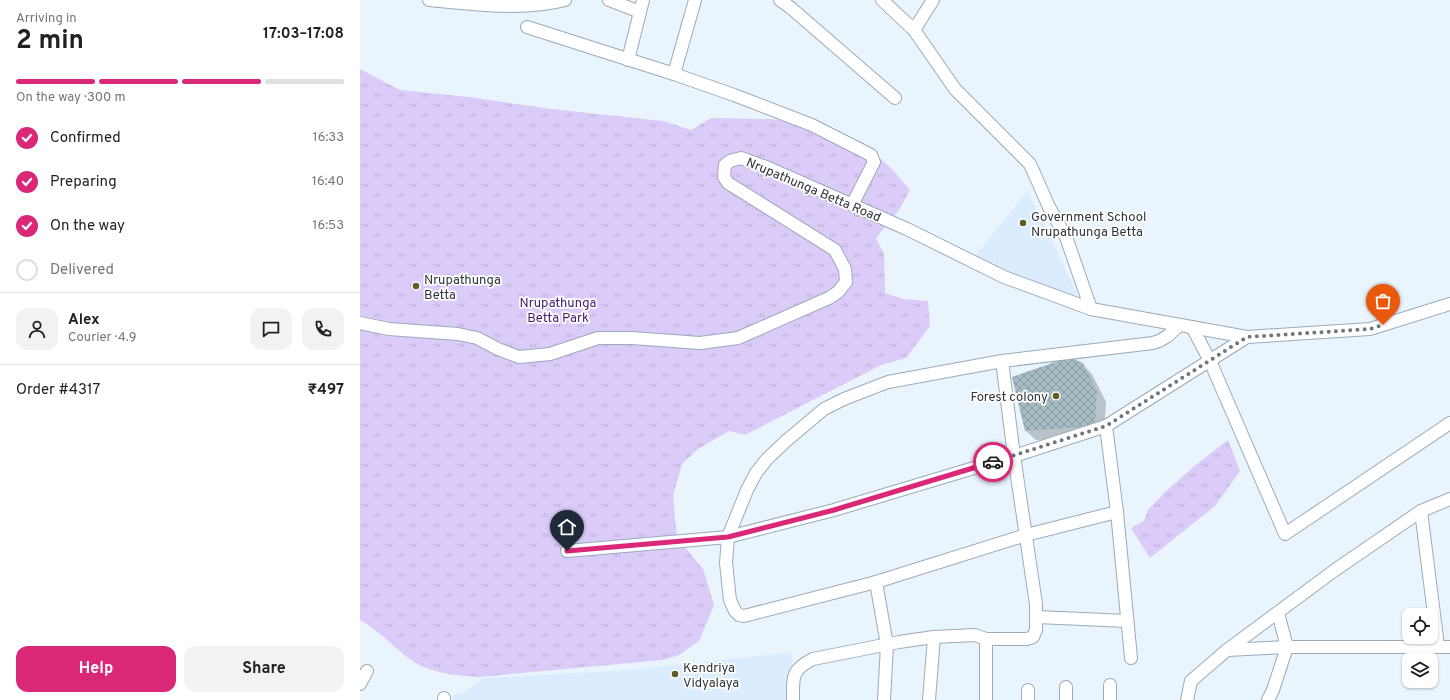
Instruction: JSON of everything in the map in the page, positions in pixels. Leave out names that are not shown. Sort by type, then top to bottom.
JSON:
[{"type":"street","points":[[429,0],[533,5],[563,0]]},
{"type":"street","points":[[609,0],[642,6],[628,60]]},
{"type":"street","points":[[674,74],[695,0]]},
{"type":"street","points":[[780,0],[895,98]]},
{"type":"street","points":[[882,0],[914,30],[955,89],[1030,164],[1049,207],[1066,238],[1091,309]]},
{"type":"street","points":[[914,30],[933,0]]},
{"type":"street","points":[[527,27],[674,74],[812,125],[871,155],[874,162],[852,205]]},
{"type":"street","name":"Nrupathunga Betta Road","points":[[360,323],[389,329],[464,335],[477,338],[498,349],[519,357],[550,354],[598,338],[632,338],[700,343],[738,338],[829,298],[838,292],[846,282],[845,269],[835,250],[728,183],[724,177],[725,165],[730,161],[741,158],[785,175],[907,228],[1004,277],[1091,309],[1247,337],[1370,329],[1450,304]]},
{"type":"street","points":[[1117,512],[1026,535],[876,582],[744,616],[739,615],[735,611],[730,600],[726,563],[728,537],[746,490],[756,473],[767,459],[824,409],[844,399],[888,382],[1002,361],[1153,343],[1167,337],[1179,324]]},
{"type":"street","points":[[1192,327],[1210,361],[1285,534],[1450,423]]},
{"type":"street","points":[[567,551],[728,537],[834,510],[1014,456],[1106,426],[1247,337]]},
{"type":"street","points":[[793,700],[793,676],[804,664],[813,659],[934,637],[976,635],[986,639],[1030,638],[1035,634],[1037,617],[1036,604],[1014,456],[1002,361]]},
{"type":"street","points":[[1106,426],[1117,512],[1131,658]]},
{"type":"street","points":[[1187,700],[1191,681],[1227,650],[1335,570],[1421,511],[1450,499]]},
{"type":"street","points":[[1227,650],[1287,647],[1444,646],[1421,511]]},
{"type":"street","points":[[876,582],[886,645],[884,700]]},
{"type":"street","points":[[1268,700],[1273,690],[1287,647],[1278,613]]},
{"type":"street","points":[[1037,617],[1128,621]]},
{"type":"street","points":[[929,700],[934,637]]},
{"type":"street","points":[[986,639],[986,700]]},
{"type":"street","points":[[360,684],[367,671]]},
{"type":"street","points":[[1110,685],[1110,700]]},
{"type":"street","points":[[1066,687],[1066,700]]},
{"type":"shaded area","name":"Government School Nrupathunga Betta","points":[[1028,191],[1077,294],[1064,296],[1013,274],[976,255]]},
{"type":"shaded area","name":"Kendriya Vidyalaya","points":[[793,652],[789,700],[453,700],[453,695],[464,693],[483,678],[632,670]]},
{"type":"green space","name":"Nrupathunga Betta Park","points":[[360,69],[400,90],[663,121],[691,130],[711,118],[769,119],[812,123],[862,142],[892,169],[910,190],[899,210],[876,238],[884,254],[885,293],[903,299],[928,301],[930,326],[906,358],[881,365],[745,435],[729,431],[698,449],[682,464],[673,496],[677,538],[703,569],[714,605],[699,641],[679,655],[663,660],[479,677],[444,673],[419,665],[374,629],[360,620]]},
{"type":"green space","points":[[1228,440],[1240,471],[1215,506],[1150,558],[1131,528],[1144,521],[1148,510],[1166,491]]},
{"type":"building","name":"Forest colony","points":[[1070,357],[1083,363],[1097,391],[1095,423],[1083,427],[1025,431],[1012,377]]},
{"type":"way so far","points":[[993,462],[1106,426],[1247,337],[1370,329],[1383,325]]},
{"type":"place","name":"Government School Nrupathunga Betta","points":[[1023,223]]},
{"type":"place","name":"Nrupathunga Betta","points":[[416,286]]},
{"type":"place","name":"Forest colony","points":[[1056,396]]},
{"type":"place","name":"Kendriya Vidyalaya","points":[[675,674]]},
{"type":"route","points":[[567,551],[728,537],[834,510],[993,462]]}]
